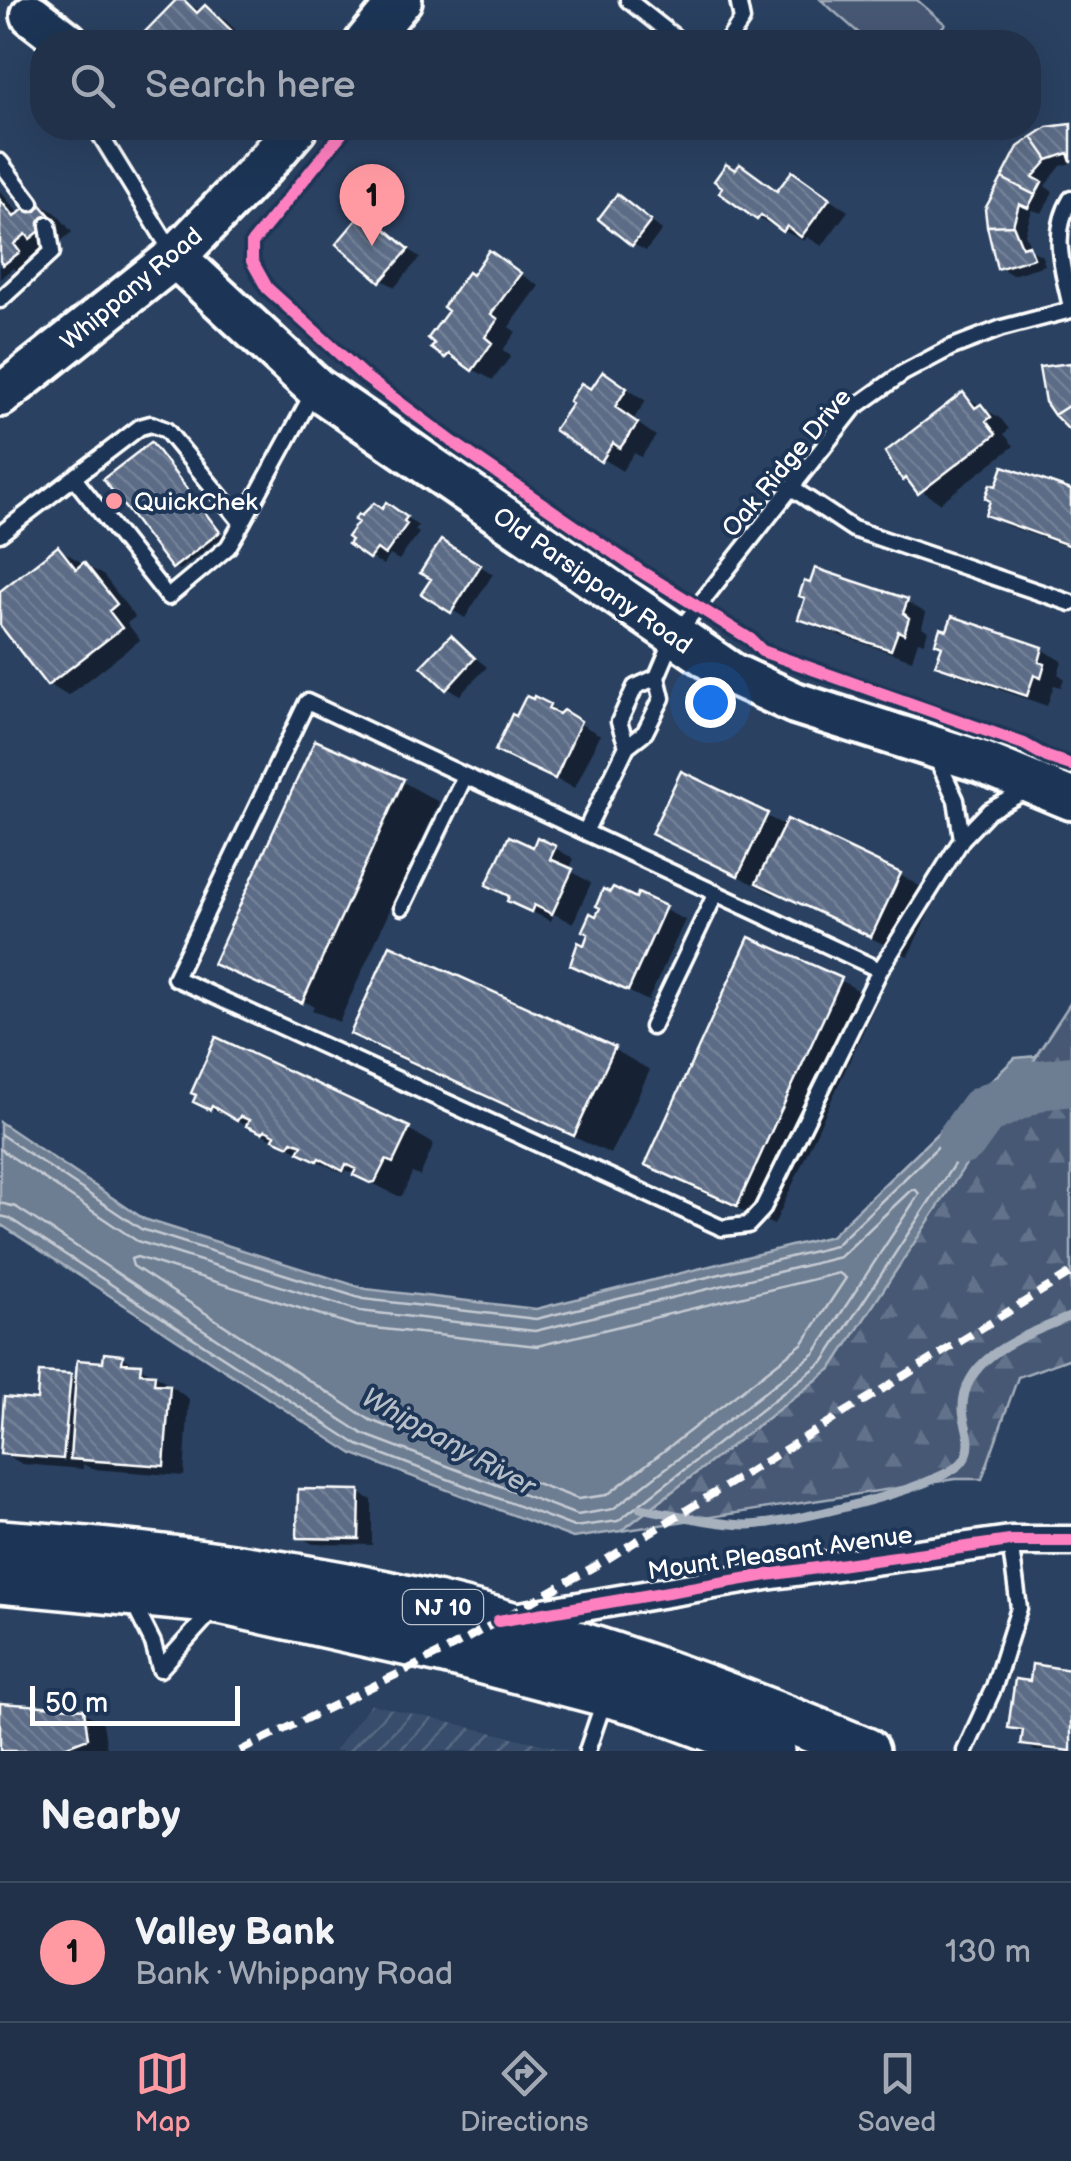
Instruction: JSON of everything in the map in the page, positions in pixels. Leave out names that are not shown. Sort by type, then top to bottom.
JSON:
[{"type":"main road","name":"Whippany Road","points":[[0,396],[175,257],[286,140]]},
{"type":"main road","name":"Old Parsippany Road","points":[[175,257],[316,388],[736,676],[795,703],[1054,792]]},
{"type":"main road","name":"NJ 10","points":[[0,1543],[219,1564],[435,1605],[630,1661],[757,1706],[866,1751]]},
{"type":"main road","name":"NJ 10","points":[[0,1580],[220,1601],[445,1650],[606,1693],[771,1751]]},
{"type":"street","name":"Mount Pleasant Avenue","points":[[498,1622],[767,1574],[1010,1542],[1071,1541]]},
{"type":"lane","points":[[628,0],[665,30]]},
{"type":"lane","points":[[735,30],[742,20],[738,0]]},
{"type":"lane","points":[[103,140],[175,257]]},
{"type":"lane","points":[[0,162],[31,204]]},
{"type":"lane","points":[[1071,199],[1060,217],[1059,252],[1071,309]]},
{"type":"lane","points":[[0,300],[52,252],[48,225]]},
{"type":"lane","name":"Oak Ridge Drive","points":[[657,677],[674,637],[854,408],[903,373],[950,348],[1002,328],[1071,309]]},
{"type":"lane","points":[[74,478],[168,597],[228,547],[316,388]]},
{"type":"lane","points":[[0,534],[140,427],[151,424],[160,426],[242,523]]},
{"type":"lane","points":[[790,487],[853,529],[1071,604]]},
{"type":"lane","points":[[585,832],[627,746],[645,732],[662,698],[657,677],[635,687],[627,704],[620,722],[627,746]]},
{"type":"lane","points":[[880,970],[307,702],[174,978],[722,1228],[748,1225],[762,1210],[880,970],[962,839],[989,811],[1054,792]]},
{"type":"lane","points":[[932,747],[956,800],[962,839]]},
{"type":"lane","points":[[402,907],[465,776]]},
{"type":"lane","points":[[652,1027],[716,893]]},
{"type":"lane","points":[[965,1751],[994,1687],[1019,1608],[1010,1542]]},
{"type":"lane","points":[[127,1592],[154,1644],[160,1669],[220,1601]]},
{"type":"lane","points":[[587,1751],[606,1693]]},
{"type":"shaded area","points":[[371,1704],[571,1751],[334,1751]]},
{"type":"green space","points":[[821,0],[917,0],[945,24],[940,30],[855,30]]},
{"type":"green space","points":[[1071,1002],[1071,1358],[1018,1377],[982,1479],[955,1479],[621,1531],[832,1368]]},
{"type":"water","points":[[1037,1056],[832,1368],[621,1531],[573,1538],[353,1454],[0,1224],[0,1122],[144,1219],[366,1289],[536,1309],[831,1236],[1015,1058]]},
{"type":"building","points":[[176,0],[184,0],[197,13],[205,5],[231,30],[147,30]]},
{"type":"building","points":[[1071,124],[1071,162],[1068,153],[1048,160],[1034,140],[1041,140],[1041,131]]},
{"type":"building","points":[[1034,140],[1048,160],[1033,177],[1042,182],[1035,195],[1002,178],[1018,147]]},
{"type":"building","points":[[726,164],[735,170],[740,164],[777,191],[792,171],[830,198],[801,237],[787,226],[783,232],[761,215],[757,220],[719,193],[722,187],[714,181]]},
{"type":"building","points":[[1002,178],[1035,195],[1028,208],[1019,204],[1013,225],[987,226],[985,209]]},
{"type":"building","points":[[617,194],[651,221],[632,246],[598,219]]},
{"type":"building","points":[[36,199],[54,220],[30,239],[26,234],[14,244],[20,252],[3,265],[0,200],[14,217]]},
{"type":"building","points":[[364,211],[409,249],[380,282],[336,244]]},
{"type":"building","points":[[1013,225],[1022,247],[1029,245],[1034,258],[997,269],[987,226]]},
{"type":"building","points":[[489,250],[521,273],[491,314],[498,319],[485,337],[492,343],[472,371],[449,354],[445,358],[431,348],[435,344],[428,338],[448,311],[443,307]]},
{"type":"building","points":[[1071,363],[1071,404],[1054,415],[1045,402],[1039,367]]},
{"type":"building","points":[[603,371],[627,388],[615,407],[638,423],[620,448],[613,443],[601,462],[554,430],[581,383],[591,389]]},
{"type":"building","points":[[963,392],[975,408],[981,404],[991,417],[986,421],[996,434],[918,494],[906,478],[903,481],[885,452]]},
{"type":"building","points":[[1071,404],[1071,432],[1054,415]]},
{"type":"building","points":[[151,442],[220,532],[172,569],[103,479]]},
{"type":"building","points":[[1003,466],[1071,490],[1071,546],[985,515],[990,484],[996,486]]},
{"type":"building","points":[[386,502],[407,517],[407,524],[385,555],[377,549],[369,559],[348,544],[351,540],[347,537],[358,522],[354,520],[358,514],[361,516],[374,503],[382,509]]},
{"type":"building","points":[[441,540],[481,565],[451,613],[421,594],[431,579],[420,573]]},
{"type":"building","points":[[58,546],[76,569],[84,562],[117,604],[109,611],[122,628],[47,686],[0,625],[0,591]]},
{"type":"building","points":[[815,568],[908,599],[903,613],[909,618],[904,634],[898,631],[891,650],[798,619],[805,598],[799,596],[804,581],[810,583]]},
{"type":"building","points":[[952,616],[1043,647],[1039,662],[1045,664],[1041,678],[1034,675],[1027,696],[935,665],[942,646],[935,643],[940,628],[947,630]]},
{"type":"building","points":[[451,635],[475,658],[446,690],[421,666]]},
{"type":"building","points":[[526,696],[534,696],[550,704],[548,709],[559,714],[563,710],[581,721],[555,779],[495,751],[512,714],[516,716]]},
{"type":"building","points":[[315,740],[404,779],[302,1003],[213,964]]},
{"type":"building","points":[[681,771],[768,813],[738,876],[651,834]]},
{"type":"building","points":[[787,819],[901,873],[871,937],[756,883]]},
{"type":"building","points":[[509,836],[533,847],[537,837],[556,846],[550,859],[573,869],[552,914],[534,905],[531,912],[486,885]]},
{"type":"building","points":[[613,887],[666,906],[628,991],[570,965],[578,942],[584,945],[588,934],[582,931],[590,913],[596,916],[600,908],[596,906],[603,889],[610,892]]},
{"type":"building","points":[[749,937],[842,978],[737,1206],[645,1165]]},
{"type":"building","points":[[390,945],[615,1047],[574,1136],[350,1034]]},
{"type":"building","points":[[216,1037],[410,1127],[393,1163],[386,1160],[375,1182],[370,1183],[353,1175],[356,1169],[346,1164],[343,1171],[319,1158],[317,1161],[298,1152],[302,1145],[292,1141],[289,1146],[273,1139],[275,1135],[265,1130],[262,1133],[246,1126],[249,1120],[240,1116],[237,1121],[212,1106],[210,1110],[193,1102],[196,1095],[191,1093]]},
{"type":"building","points":[[104,1353],[123,1355],[122,1363],[141,1364],[140,1373],[155,1374],[154,1384],[170,1385],[164,1466],[70,1459],[77,1360],[103,1362]]},
{"type":"building","points":[[39,1372],[71,1374],[63,1459],[0,1454],[4,1397],[37,1400]]},
{"type":"building","points":[[298,1489],[360,1490],[359,1539],[297,1538]]},
{"type":"building","points":[[1032,1664],[1071,1670],[1071,1751],[1021,1745],[1023,1730],[1008,1728],[1015,1679],[1030,1681]]},
{"type":"building","points":[[0,1703],[84,1709],[88,1738],[54,1751],[0,1751]]},
{"type":"waterway","name":"Whippany River","points":[[962,1140],[983,1111],[1039,1085],[1071,1081]]},
{"type":"waterway","points":[[640,1508],[719,1523],[764,1524],[860,1503],[926,1482],[950,1471],[967,1455],[969,1442],[963,1410],[965,1391],[973,1374],[1001,1349],[1071,1316]]},
{"type":"railway","points":[[240,1751],[445,1651],[604,1561],[1071,1273]]},
{"type":"cycle path","points":[[336,140],[252,243],[252,261],[267,288],[365,377],[458,446],[640,571],[750,639],[762,651],[1024,744],[1071,765]]},
{"type":"cycle path","points":[[498,1621],[767,1575],[1010,1541],[1071,1541]]},
{"type":"place","name":"Valley Bank","points":[[372,246]]},
{"type":"place","name":"QuickChek","points":[[114,501]]}]
